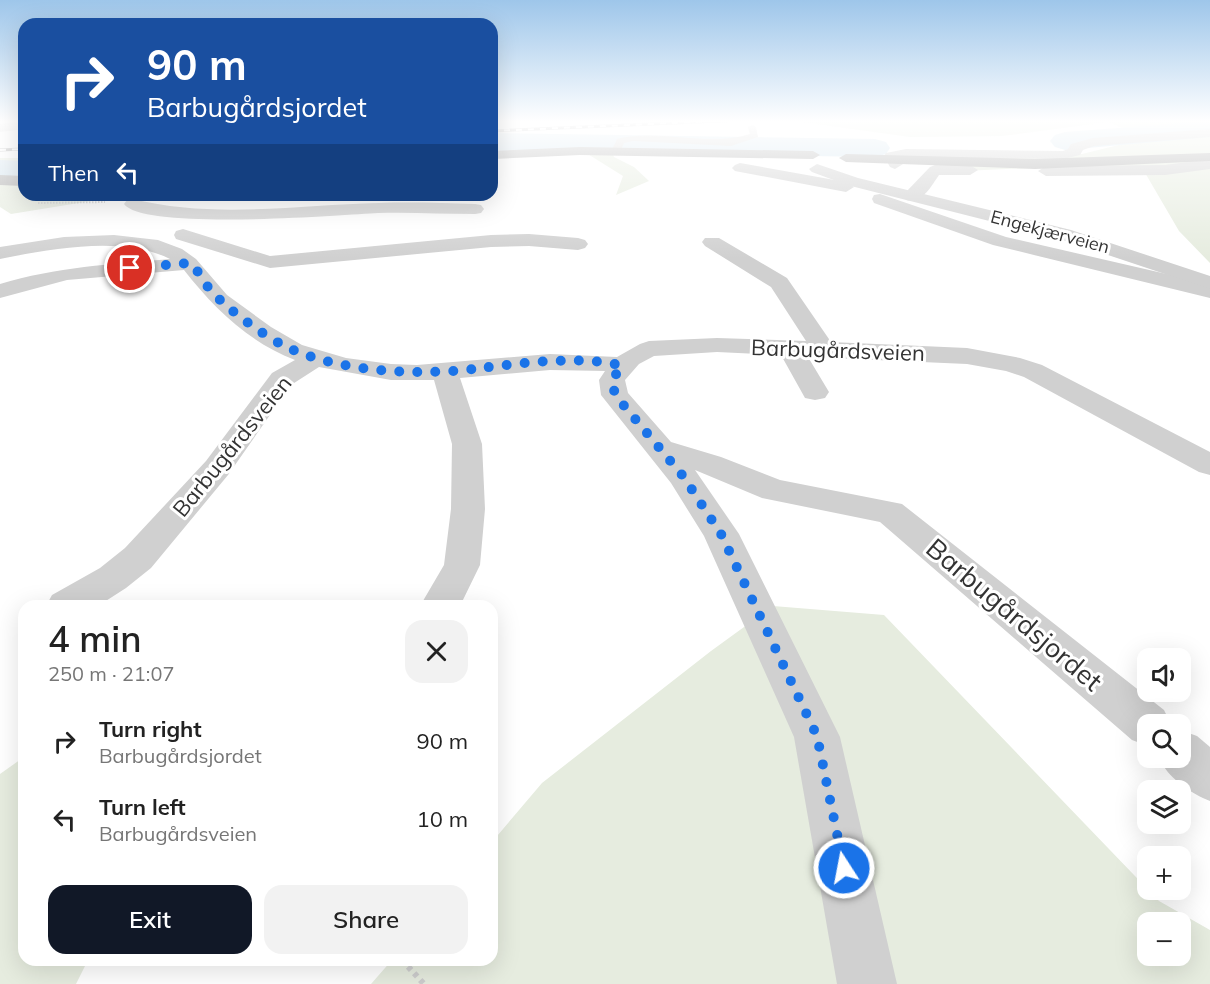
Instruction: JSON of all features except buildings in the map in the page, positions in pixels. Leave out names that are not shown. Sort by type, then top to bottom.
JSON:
[{"type":"main road","points":[[0,180],[18,181]]},
{"type":"street","name":"Engekjærveien","points":[[836,166],[853,182],[883,194],[912,196],[1095,243],[1210,283]]},
{"type":"street","name":"Engekjærveien","points":[[840,166],[870,180],[883,194]]},
{"type":"street","points":[[912,196],[935,170],[943,169],[1142,170],[1188,166]]},
{"type":"street","points":[[740,168],[846,187]]},
{"type":"street","points":[[883,194],[1000,241],[1210,291]]},
{"type":"street","points":[[133,204],[152,210],[250,214],[380,208],[475,209]]},
{"type":"street","points":[[0,291],[39,279],[67,274],[213,274],[203,252],[152,213],[152,210]]},
{"type":"street","points":[[183,235],[206,240],[247,258],[270,262],[491,242],[529,240],[578,244]]},
{"type":"street","points":[[712,242],[779,283],[823,349]]},
{"type":"street","name":"Barbugårdsveien","points":[[0,253],[66,243],[133,243],[165,248],[198,273],[211,292],[238,316],[293,350],[364,369],[418,372],[524,362],[563,361],[622,366],[649,349],[665,346],[717,345],[967,356],[1011,364],[1034,371],[1210,465]]},
{"type":"street","points":[[790,348],[815,392]]},
{"type":"street","name":"Barbugårdsveien","points":[[76,600],[112,578],[138,558],[217,468],[281,379],[318,357]]},
{"type":"street","points":[[622,366],[612,380],[615,395],[683,476],[721,534],[817,736],[867,984]]},
{"type":"street","points":[[443,600],[462,565],[468,509],[467,444],[446,376],[447,370]]},
{"type":"street","name":"Barbugårdsjordet","points":[[661,449],[710,464],[774,490],[890,512],[1137,716]]},
{"type":"street","points":[[1191,761],[1210,777]]},
{"type":"path","points":[[31,202],[133,204]]},
{"type":"path","points":[[408,966],[424,984]]},
{"type":"shaded area","points":[[0,166],[18,166],[18,201],[91,201],[11,214],[0,207]]},
{"type":"shaded area","points":[[607,166],[632,166],[649,181],[616,195],[623,176]]},
{"type":"shaded area","points":[[961,166],[1210,166],[1210,263],[1179,231],[1144,171],[1032,168],[962,171]]},
{"type":"shaded area","points":[[773,606],[884,615],[1137,878],[1137,900],[1158,900],[1178,912],[1137,912],[1137,966],[1191,966],[1191,919],[1210,930],[1210,984],[371,984],[387,966],[498,966],[498,835],[542,783],[711,651]]},
{"type":"shaded area","points":[[18,761],[18,966],[85,966],[76,984],[0,984],[0,774]]},
{"type":"waterway","points":[[0,170],[18,171]]},
{"type":"route","points":[[130,268],[191,263],[211,292],[238,316],[293,350],[364,369],[418,372],[472,369],[524,362],[563,361],[622,366],[612,380],[615,395],[683,476],[721,534],[817,736],[844,868]]}]
